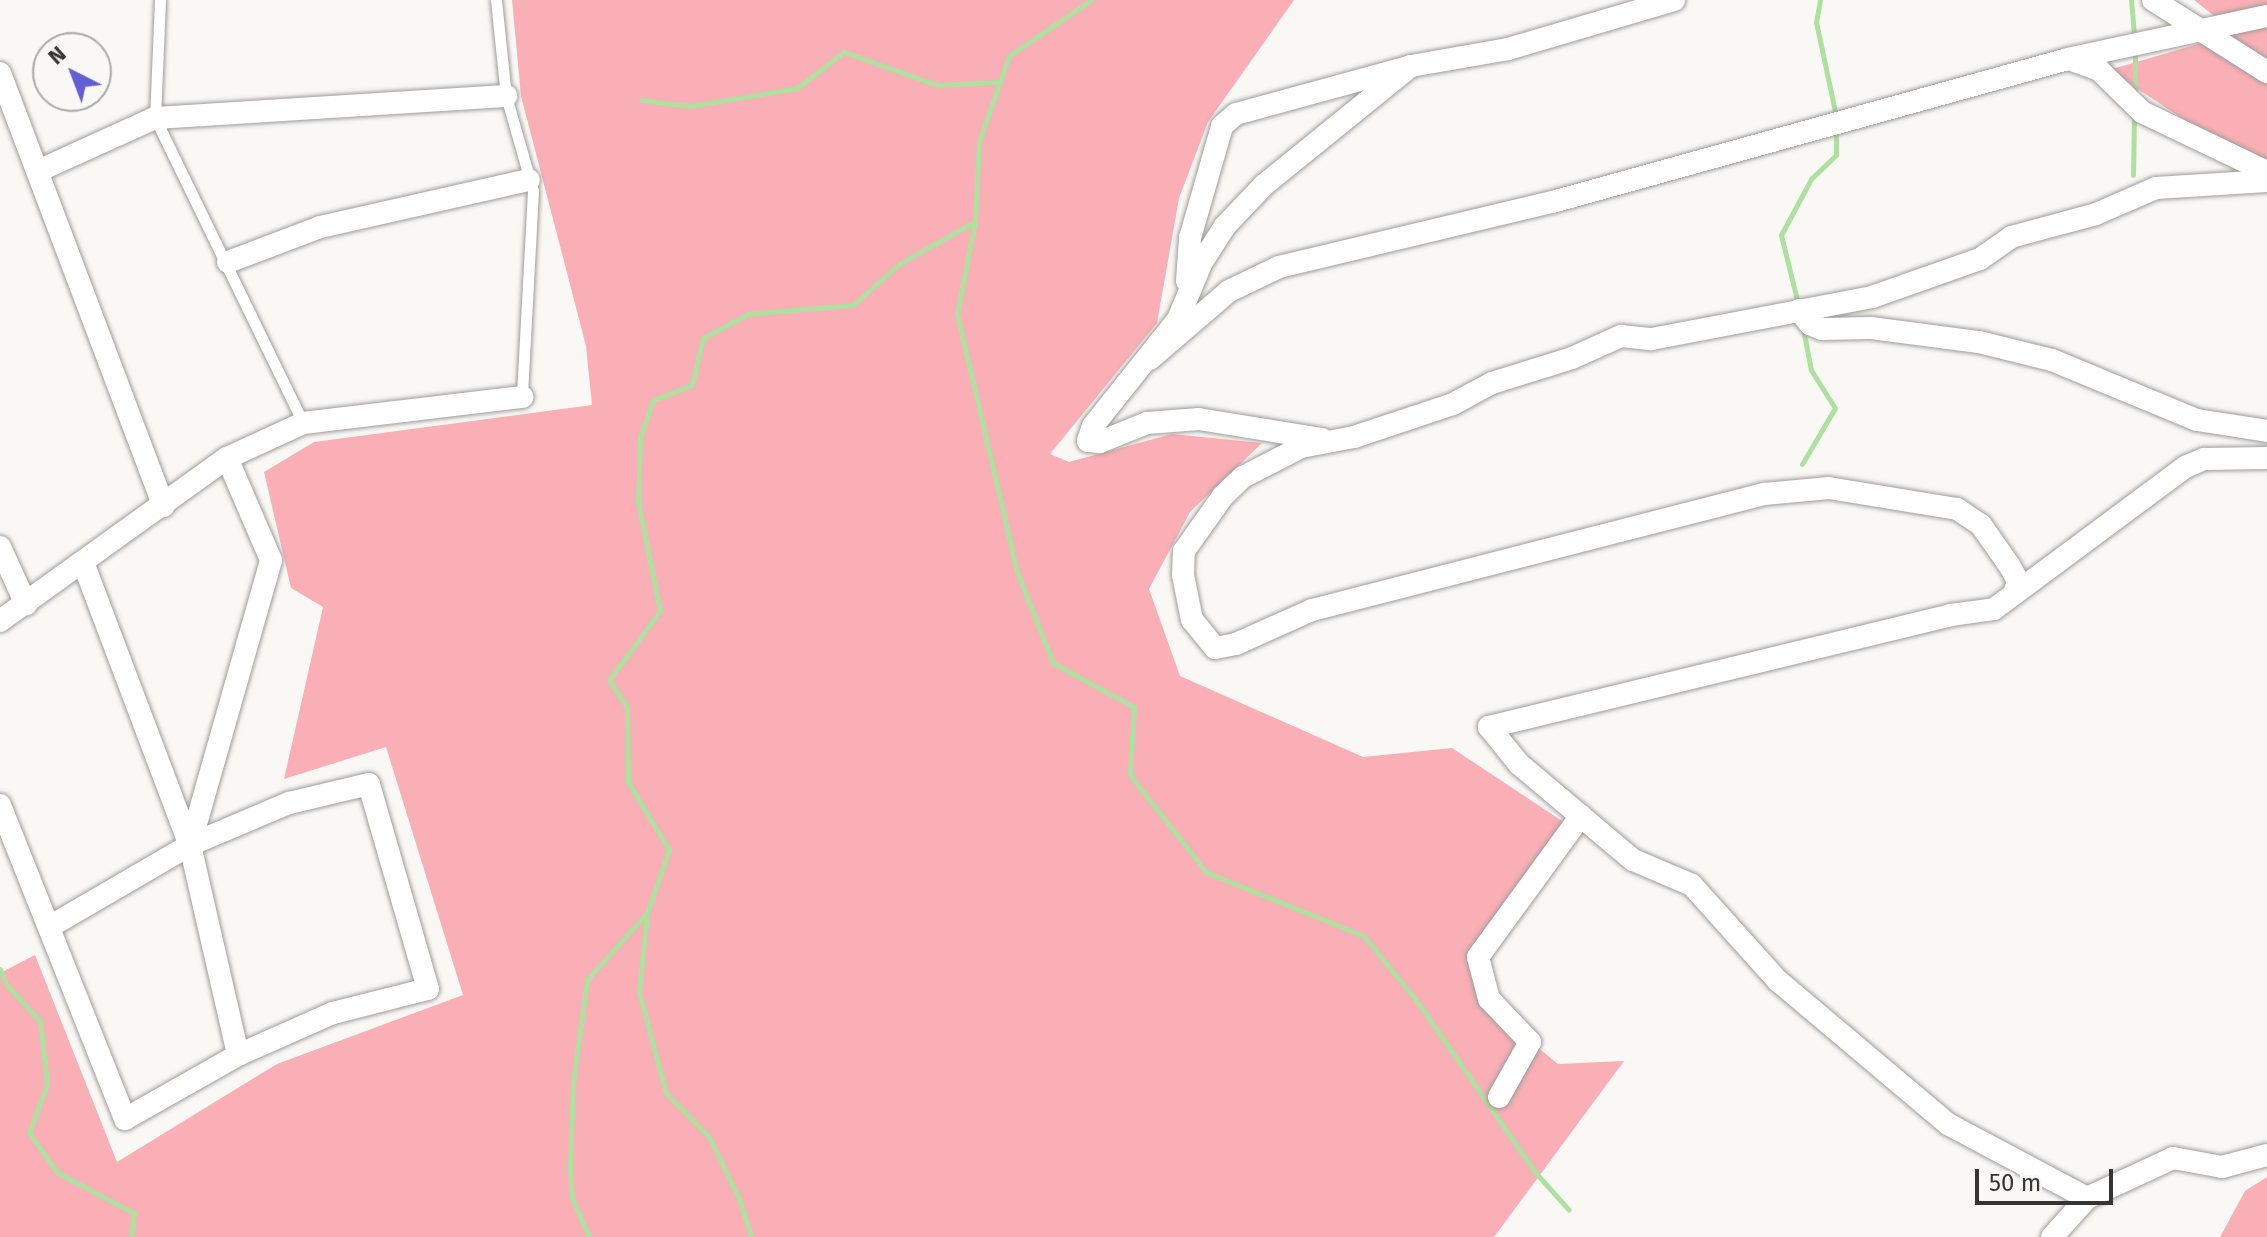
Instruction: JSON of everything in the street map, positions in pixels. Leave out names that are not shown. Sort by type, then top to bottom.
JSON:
[{"type":"street","points":[[1331,441],[1199,419],[1147,423],[1100,442],[1088,441],[1093,426],[1150,359],[1178,319],[1185,295],[1190,238],[1222,126],[1236,114],[1411,66],[1508,49],[1674,0]]},
{"type":"street","points":[[2153,0],[2267,72]]},
{"type":"street","points":[[1150,359],[1229,291],[1279,267],[1556,201],[2068,59],[2205,33],[2267,16]]},
{"type":"street","points":[[2068,59],[2099,70],[2142,112],[2267,172]]},
{"type":"street","points":[[1185,295],[1225,226],[1264,185],[1411,66]]},
{"type":"street","points":[[0,73],[164,506]]},
{"type":"street","points":[[38,171],[155,118],[506,96]]},
{"type":"street","points":[[228,262],[320,227],[529,180]]},
{"type":"street","points":[[2014,594],[2018,581],[2009,565],[1981,525],[1957,509],[1829,488],[1794,488],[1312,610],[1236,644],[1215,648],[1192,620],[1183,575],[1184,551],[1196,530],[1243,477],[1301,447],[1453,404],[1492,383],[1572,358],[1621,336],[1652,339],[1872,297],[1980,259],[2011,237],[2096,214],[2156,188],[2267,181]]},
{"type":"street","points":[[1799,310],[1810,324],[1822,329],[1871,328],[1979,342],[2052,360],[2197,420],[2267,431]]},
{"type":"street","points":[[0,621],[84,565],[227,458],[303,423],[522,397]]},
{"type":"street","points":[[190,845],[271,560],[227,458]]},
{"type":"street","points":[[2087,1198],[1948,1124],[1778,981],[1692,885],[1633,860],[1519,764],[1489,727],[1951,615],[1975,615],[2014,594],[2185,467],[2204,459],[2267,458]]},
{"type":"street","points":[[0,547],[26,604]]},
{"type":"street","points":[[84,565],[190,845],[238,1055]]},
{"type":"street","points":[[0,805],[125,1119],[238,1055],[333,1013],[428,989],[369,784],[289,803],[190,845],[49,927]]},
{"type":"street","points":[[1499,1097],[1530,1042],[1489,999],[1478,957],[1581,816]]},
{"type":"street","points":[[2052,1237],[2087,1198],[2173,1158],[2222,1167],[2267,1155]]},
{"type":"lane","points":[[160,0],[155,118],[228,262],[303,423]]},
{"type":"lane","points":[[496,0],[506,96],[529,180],[522,397]]},
{"type":"shaded area","points":[[512,0],[1294,0],[1208,122],[1179,198],[1157,323],[1050,454],[1069,462],[1172,434],[1262,443],[1190,512],[1149,589],[1180,676],[1363,757],[1452,748],[1568,825],[1482,952],[1498,1015],[1558,1064],[1624,1061],[1494,1237],[0,1237],[0,973],[35,955],[117,1162],[277,1064],[463,995],[386,747],[284,779],[323,607],[291,588],[264,472],[314,442],[592,405],[586,346],[521,96]]},
{"type":"shaded area","points":[[2194,0],[2267,0],[2267,168],[2259,169],[2109,70],[2236,33]]},
{"type":"shaded area","points":[[2267,1177],[2267,1237],[2220,1237],[2245,1191]]},
{"type":"waterway","points":[[1091,0],[1009,56],[979,141],[975,222],[957,314],[1017,572],[1053,663],[1134,707],[1130,775],[1206,872],[1364,936],[1419,1004],[1534,1171],[1569,1210]]},
{"type":"waterway","points":[[1820,0],[1816,22],[1836,116]]},
{"type":"waterway","points":[[2131,0],[2134,38]]},
{"type":"waterway","points":[[641,100],[690,106],[797,88],[844,52],[937,85],[1000,82]]},
{"type":"waterway","points":[[2135,52],[2135,94]]},
{"type":"waterway","points":[[2133,175],[2134,116]]},
{"type":"waterway","points":[[1798,304],[1781,235],[1811,179],[1836,155],[1836,130]]},
{"type":"waterway","points":[[751,1237],[740,1201],[709,1137],[666,1093],[639,993],[647,913],[669,850],[628,782],[627,707],[609,680],[660,611],[638,502],[640,438],[653,400],[692,385],[703,338],[748,314],[853,305],[899,264],[974,222]]},
{"type":"waterway","points":[[1802,464],[1835,408],[1811,370],[1803,329]]},
{"type":"waterway","points":[[589,1237],[572,1198],[570,1167],[573,1082],[587,980],[647,913]]},
{"type":"waterway","points":[[0,969],[5,983],[40,1021],[47,1084],[29,1133],[58,1173],[134,1213],[131,1237]]}]
